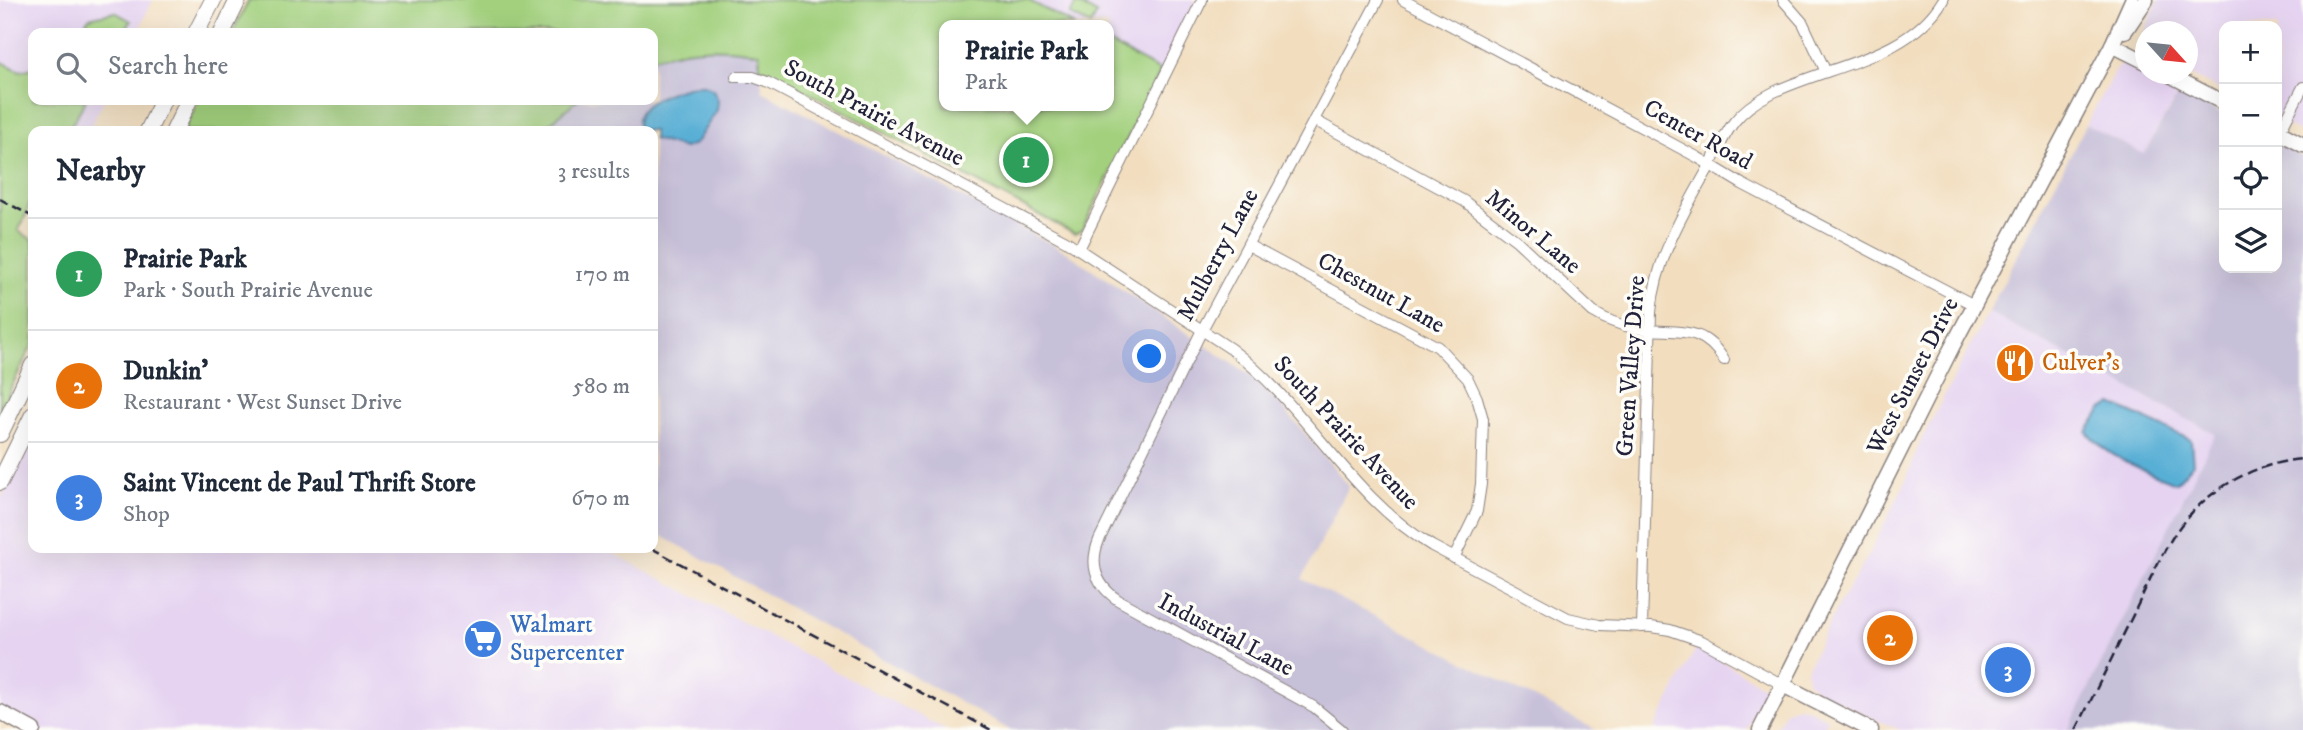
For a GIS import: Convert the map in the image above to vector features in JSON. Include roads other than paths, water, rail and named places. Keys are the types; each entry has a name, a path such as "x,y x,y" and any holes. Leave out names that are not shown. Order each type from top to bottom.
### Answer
{"main road":[{"path":"199,28 213,0"},
{"path":"224,28 238,0"},
{"name":"West Sunset Drive","path":"1760,730 1974,305 2112,45 2132,0"},
{"name":"West Sunset Drive","path":"2112,45 2146,0"},
{"path":"2112,45 2135,56"},
{"path":"2187,84 2219,100"},
{"path":"150,126 161,105"},
{"path":"176,126 187,105"},
{"path":"2282,134 2303,145"},
{"path":"0,435 28,376"},
{"path":"0,482 28,425"},
{"name":"South Prairie Avenue","path":"1783,685 1871,730"},
{"path":"0,712 33,730"}],"street":[{"path":"1079,249 1202,0"},
{"name":"Mulberry Lane","path":"1096,573 1094,557 1099,540 1202,330 1378,0"},
{"name":"Center Road","path":"1403,0 1754,190 1974,305"},
{"path":"1783,0 1803,23 1826,72"},
{"name":"Green Valley Drive","path":"1642,627 1650,329 1653,289 1660,265 1733,123 1748,108 1774,92 1889,47 1917,32 1943,0"},
{"name":"South Prairie Avenue","path":"736,77 767,82 1079,249 1245,359 1271,382 1390,518 1411,534 1567,618 1599,625 1670,630 1702,641 1783,685"},
{"path":"2282,125 2303,87"},
{"name":"Minor Lane","path":"1314,120 1464,201 1517,241 1593,312 1610,321 1636,329 1664,329 1702,336 1717,348 1724,360"},
{"name":"Chestnut Lane","path":"1248,245 1438,347 1468,379 1483,419 1481,484 1473,523 1454,558"},
{"name":"Industrial Lane","path":"1096,573 1104,588 1118,600 1314,707 1342,730"}],"water":[{"path":"704,85 713,90 718,100 717,110 695,144 684,148 658,140 658,126 639,126 638,120 640,112 647,105 658,105 658,98"},
{"path":"2112,404 2191,440 2193,464 2176,483 2116,457 2087,432 2102,409"}],"railway":[{"path":"0,199 28,214"},
{"path":"2076,730 2157,564 2185,520 2214,493 2247,473 2303,459"},
{"path":"658,552 991,730"}],"place":[{"name":"Prairie Park","path":"1026,160"},
{"name":"Culver's","path":"2015,363"},
{"name":"Dunkin'","path":"1890,638"},
{"name":"Walmart Supercenter","path":"483,639"},
{"name":"Saint Vincent de Paul Thrift Store","path":"2008,670"}]}
